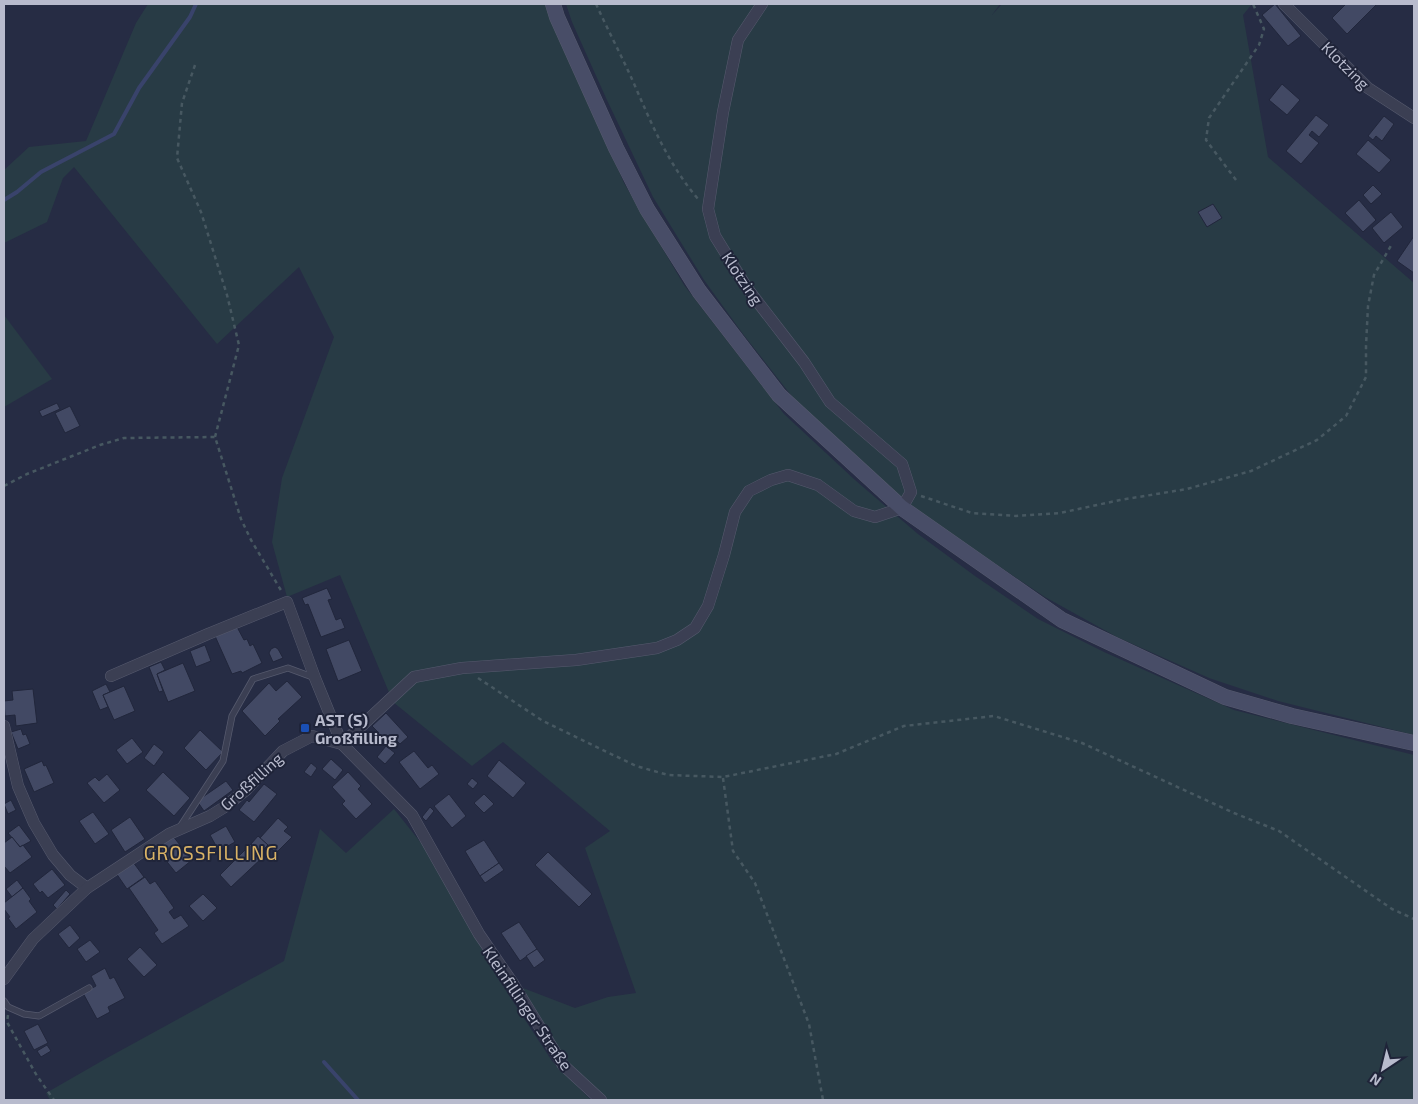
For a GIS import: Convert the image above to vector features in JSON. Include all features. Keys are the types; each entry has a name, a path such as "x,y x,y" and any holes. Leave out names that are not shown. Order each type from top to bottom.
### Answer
{"main road":[{"path":"553,4 557,17 647,209 699,291 780,396 902,508 1062,620 1225,697 1292,716 1414,744"}],"street":[{"name":"Klotzing","path":"762,4 738,40 723,112 708,209 715,236 747,288 804,362 830,402 902,464 911,492"},
{"name":"Klotzing","path":"1284,4 1368,88 1414,118"},
{"path":"111,676 288,602 314,678 342,744 414,677 462,668 576,660 657,648 677,640 695,628 708,606 735,512 749,491 771,480 788,475 818,485 854,511 876,517 902,508 911,492"},
{"path":"4,726 18,786 34,823 53,855 70,875 87,888"},
{"name":"Großfilling","path":"4,979 8,969 33,939 87,888 162,838 223,808 246,790 283,751 312,736 342,744"},
{"name":"Kleinfillinger Straße","path":"342,744 412,815 479,934 512,982 563,1065 601,1100"}],"lane":[{"path":"178,830 223,761 232,716 252,679 288,668 314,678"},
{"path":"4,1001 8,1007 24,1014 39,1016 89,988"}],"path":[{"path":"596,4 631,77 650,123 676,170 697,198 708,209"},
{"path":"1236,180 1206,140 1206,132 1209,118 1260,45 1264,29 1253,4"},
{"path":"195,65 182,103 177,158 202,212 227,295 239,345 215,437 241,519 251,540 288,602"},
{"path":"911,492 972,513 1016,516 1060,513 1120,500 1187,489 1251,471 1317,440 1346,416 1366,378 1368,306 1374,275 1392,244"},
{"path":"4,486 27,474 100,445 124,438 215,437"},
{"path":"462,668 543,721 636,766 668,775 723,777 836,754 904,726 994,716 1082,743 1234,813 1279,831 1392,909 1414,919"},
{"path":"723,777 733,851 754,883 809,1024 823,1100"},
{"path":"8,1007 7,1022 37,1076 54,1100"}],"shaded area":[{"path":"148,4 546,4 624,183 684,285 784,414 855,480 918,534 975,576 1038,619 1104,652 1234,710 1414,755 1414,1100 608,1100 570,1065 535,1020 523,988 575,1008 608,997 636,993 585,848 610,831 503,742 472,766 393,702 340,575 287,597 272,542 282,478 334,337 299,267 217,344 74,167 63,178 47,222 4,243 4,170 29,147 86,141 136,23"},
{"path":"566,4 1000,4 992,15 1002,4 1252,4 1243,15 1268,157 1414,283 1414,735 1278,701 1209,678 1117,637 1045,597 949,533 882,484 794,399 704,280 653,197 606,98 572,22"},
{"path":"4,315 52,379 4,407"},
{"path":"394,809 433,858 497,977 552,1061 591,1100 50,1100 46,1093 284,961 320,829 346,853"}],"building":[{"path":"1275,4 1301,36 1288,46 1262,15"},
{"path":"1346,4 1377,4 1347,34 1332,18"},
{"path":"1282,84 1300,100 1287,115 1269,100"},
{"path":"1316,115 1329,125 1319,137 1312,131 1309,135 1319,143 1301,164 1286,151"},
{"path":"1384,116 1394,124 1382,141 1376,136 1373,140 1368,136"},
{"path":"1368,140 1391,160 1379,173 1356,154"},
{"path":"1373,185 1382,194 1371,204 1363,195"},
{"path":"1359,200 1376,220 1363,232 1345,213"},
{"path":"1213,204 1222,218 1207,227 1198,212"},
{"path":"1391,212 1403,227 1384,243 1372,228"},
{"path":"1414,236 1414,273 1397,261"},
{"path":"57,403 60,409 42,417 39,411"},
{"path":"70,406 80,426 65,433 55,413"},
{"path":"327,588 332,599 328,600 336,620 341,618 345,628 321,637 308,604 305,605 302,598"},
{"path":"237,627 244,640 247,639 250,646 253,644 262,663 242,673 241,671 232,674 215,636"},
{"path":"349,640 362,671 338,681 326,649"},
{"path":"205,645 211,661 196,667 190,651"},
{"path":"275,647 283,658 273,662 269,653"},
{"path":"161,662 165,670 157,674 163,691 159,692 149,667"},
{"path":"183,663 195,691 168,702 157,674"},
{"path":"287,681 302,697 278,719 280,721 265,736 242,711 269,683 276,691"},
{"path":"106,684 110,692 103,695 108,707 100,710 92,691"},
{"path":"124,686 135,711 114,720 103,695"},
{"path":"33,689 37,723 16,726 15,715 5,716 4,701 13,700 12,691"},
{"path":"386,713 408,737 400,744 393,737 384,746 374,736 378,732 372,726"},
{"path":"21,729 23,735 26,734 30,744 18,749 11,732"},
{"path":"200,730 223,752 206,770 184,748"},
{"path":"132,738 143,752 127,764 116,750"},
{"path":"154,744 164,752 154,766 144,758"},
{"path":"386,746 395,753 385,764 377,757"},
{"path":"414,751 428,768 432,765 439,774 420,789 399,762"},
{"path":"331,759 343,770 335,780 322,769"},
{"path":"499,760 526,783 513,798 487,776"},
{"path":"42,761 44,766 46,765 54,783 34,792 24,769"},
{"path":"311,763 317,768 311,777 304,772"},
{"path":"163,772 190,798 174,816 146,790"},
{"path":"348,772 361,786 358,789 372,804 356,819 342,804 345,801 332,787"},
{"path":"107,774 120,790 104,803 87,783 95,777 99,781"},
{"path":"472,778 478,783 473,789 467,784"},
{"path":"226,781 233,790 204,811 197,801"},
{"path":"264,784 277,794 254,822 239,810 247,800 249,802"},
{"path":"449,794 466,816 452,828 434,806"},
{"path":"484,794 494,804 484,813 474,803"},
{"path":"11,800 16,810 8,814 4,804"},
{"path":"430,807 434,811 426,821 422,817"},
{"path":"93,812 109,834 95,844 79,821"},
{"path":"130,817 145,839 125,852 111,830"},
{"path":"278,818 288,827 284,831 292,837 276,853 260,838"},
{"path":"19,825 31,841 20,847 8,833"},
{"path":"226,826 235,842 219,851 210,835"},
{"path":"172,835 192,860 176,873 156,848"},
{"path":"258,836 268,845 260,853 251,844"},
{"path":"12,837 20,847 23,845 32,857 10,873 4,866 4,843"},
{"path":"484,840 499,863 480,876 465,851"},
{"path":"251,844 263,857 231,887 220,875"},
{"path":"548,852 592,894 579,907 535,865"},
{"path":"133,862 144,877 127,889 116,873"},
{"path":"499,863 504,870 485,883 480,876"},
{"path":"52,869 65,885 48,898 42,891 40,893 33,884"},
{"path":"145,877 150,884 155,881 174,908 169,912 174,919 181,915 189,926 162,944 154,933 158,930 129,888"},
{"path":"17,880 23,888 12,897 6,889"},
{"path":"23,888 37,912 16,929 8,918 10,917 4,909 4,903"},
{"path":"66,890 70,894 57,909 53,905"},
{"path":"203,894 217,908 203,921 189,906"},
{"path":"519,922 537,949 520,961 501,933"},
{"path":"70,925 80,938 69,948 58,934"},
{"path":"90,940 100,952 86,962 77,949"},
{"path":"140,947 157,965 144,977 127,959"},
{"path":"537,949 545,960 534,968 526,956"},
{"path":"105,968 110,979 114,977 125,998 108,1007 110,1012 97,1019 83,993 96,986 91,976"},
{"path":"38,1024 48,1043 34,1050 24,1031"},
{"path":"47,1045 51,1051 41,1057 37,1051"}],"waterway":[{"path":"4,200 41,172 114,134 139,88 190,17 196,4"},
{"path":"324,1062 358,1100"}],"place":[{"name":"AST (S) Großfilling","path":"305,728"}],"district":[{"name":"GROSSFILLING","path":"211,852"}]}
